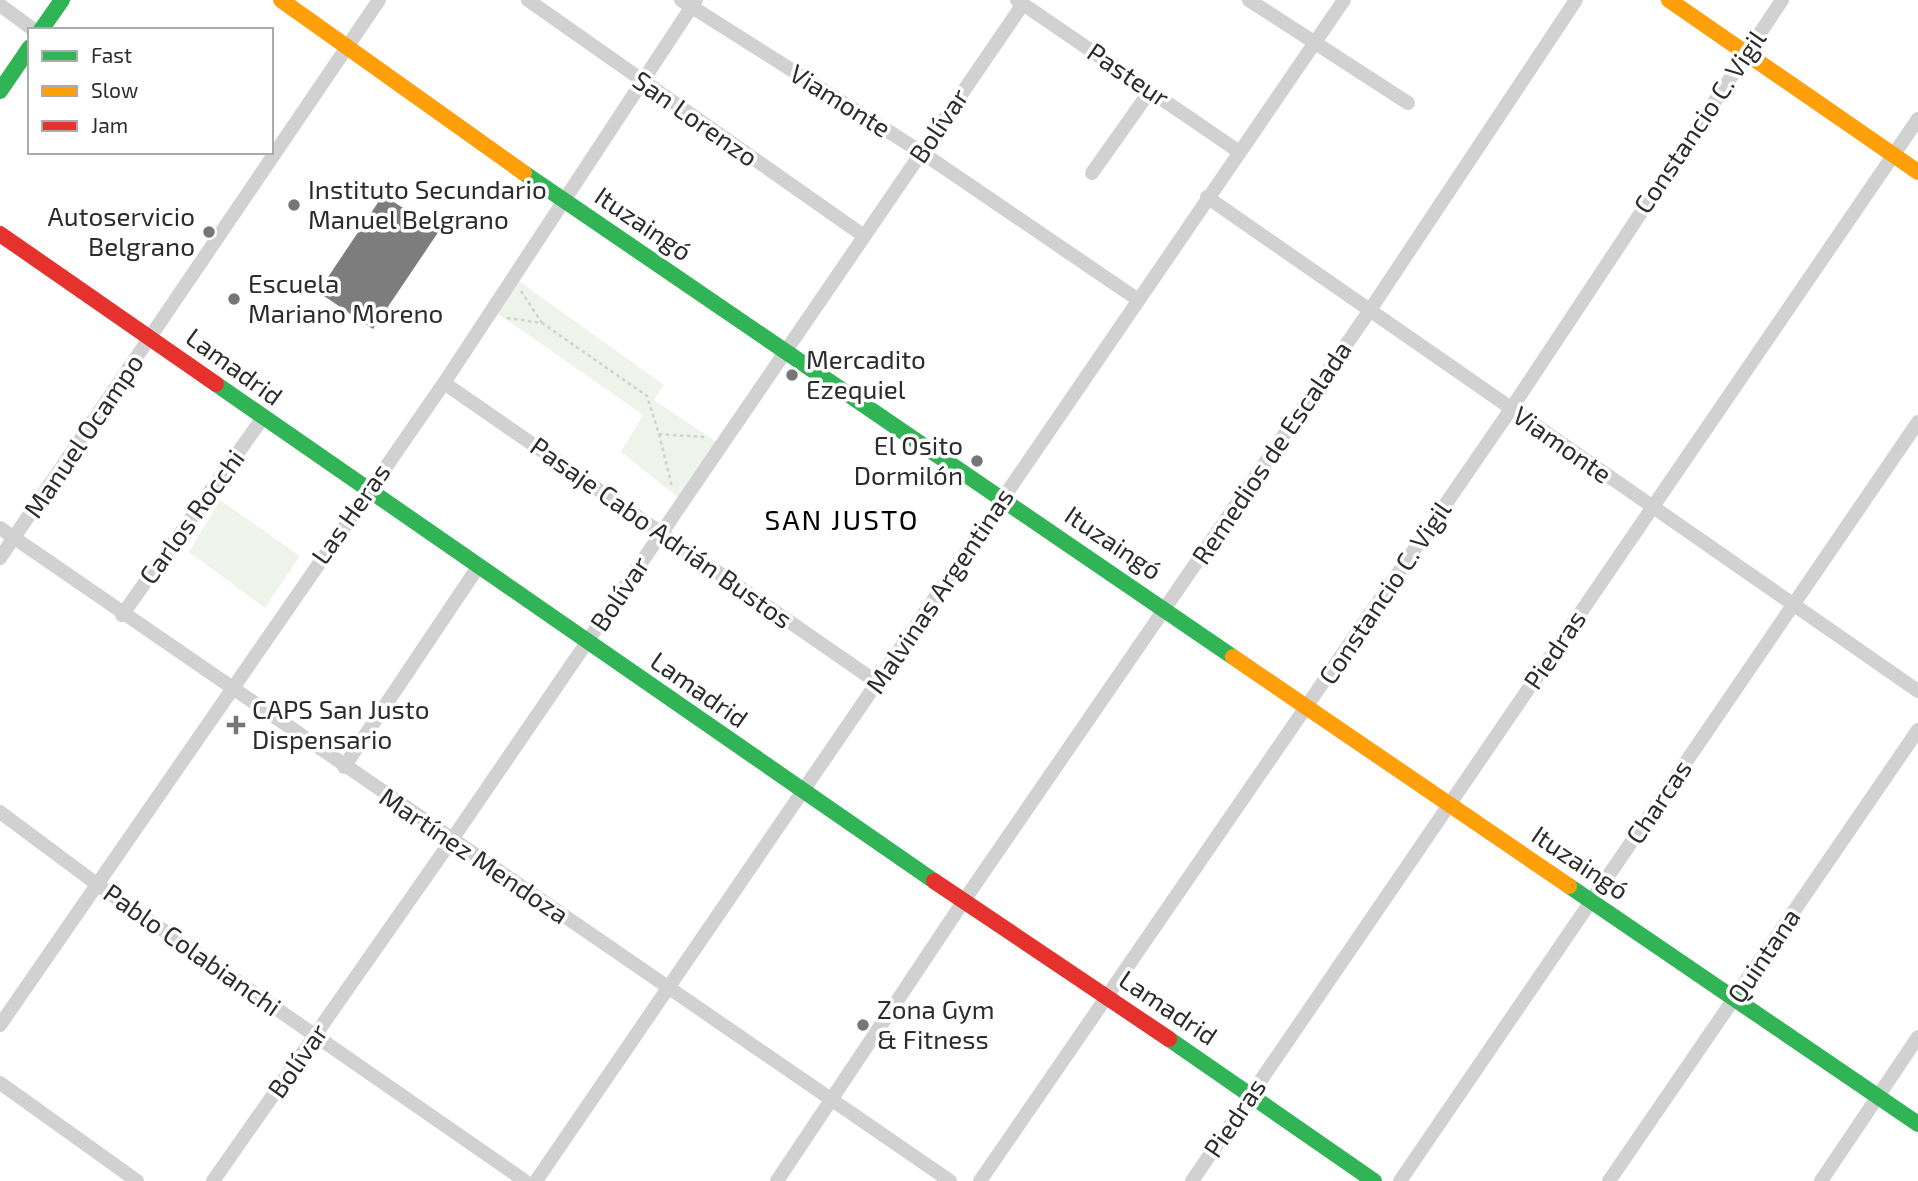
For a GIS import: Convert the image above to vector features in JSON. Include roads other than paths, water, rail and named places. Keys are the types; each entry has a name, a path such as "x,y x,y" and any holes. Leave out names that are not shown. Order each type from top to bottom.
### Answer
{"street":[{"path":"42,28 62,0"},
{"name":"Ituzaingó","path":"281,0 563,200 1918,1124"},
{"name":"Manuel Ocampo","path":"0,558 379,0"},
{"name":"San Lorenzo","path":"528,0 864,236"},
{"path":"1249,0 1408,103"},
{"name":"Malvinas Argentinas","path":"536,1181 878,683 1238,151 1344,0"},
{"name":"Remedios de Escalada","path":"777,1181 963,902 1370,310 1576,0"},
{"path":"1669,0 1918,172"},
{"name":"Constancio C. Vigil","path":"980,1181 1511,409 1782,0"},
{"name":"Las Heras","path":"0,1025 444,383 643,83 690,2"},
{"name":"Viamonte","path":"690,2 921,152 1137,299"},
{"name":"Pasteur","path":"1020,2 1238,151"},
{"name":"Bolívar","path":"212,1181 451,841 921,152 1020,2"},
{"path":"0,5 31,28"},
{"path":"0,91 28,50"},
{"path":"1092,173 1150,91"},
{"name":"Piedras","path":"1192,1181 1451,804 1650,507 1918,119"},
{"name":"Viamonte","path":"1207,197 1918,691"},
{"name":"Lamadrid","path":"0,234 152,337 262,419 588,641 802,792 1108,997 1374,1181"},
{"name":"Pasaje Cabo Adrián Bustos","path":"444,383 878,683"},
{"name":"Carlos Rocchi","path":"122,615 262,419"},
{"name":"Charcas","path":"1400,1181 1918,422"},
{"name":"Martínez Mendoza","path":"0,528 122,615 950,1181"},
{"path":"344,767 478,567"},
{"name":"Quintana","path":"1609,1181 1918,730"},
{"name":"Pablo Colabianchi","path":"0,812 98,885 525,1181"},
{"path":"1821,1181 1918,1037"},
{"path":"0,1083 137,1181"}],"place":[{"name":"Instituto Secundario Manuel Belgrano","path":"294,205"},
{"name":"Autoservicio Belgrano","path":"209,232"},
{"name":"Escuela Mariano Moreno","path":"234,299"},
{"name":"Mercadito Ezequiel","path":"792,375"},
{"name":"El Osito Dormilón","path":"977,461"},
{"name":"CAPS San Justo Dispensario","path":"236,725"},
{"name":"Zona Gym & Fitness","path":"863,1025"}],"district":[{"name":"SAN JUSTO","path":"842,520"}]}
